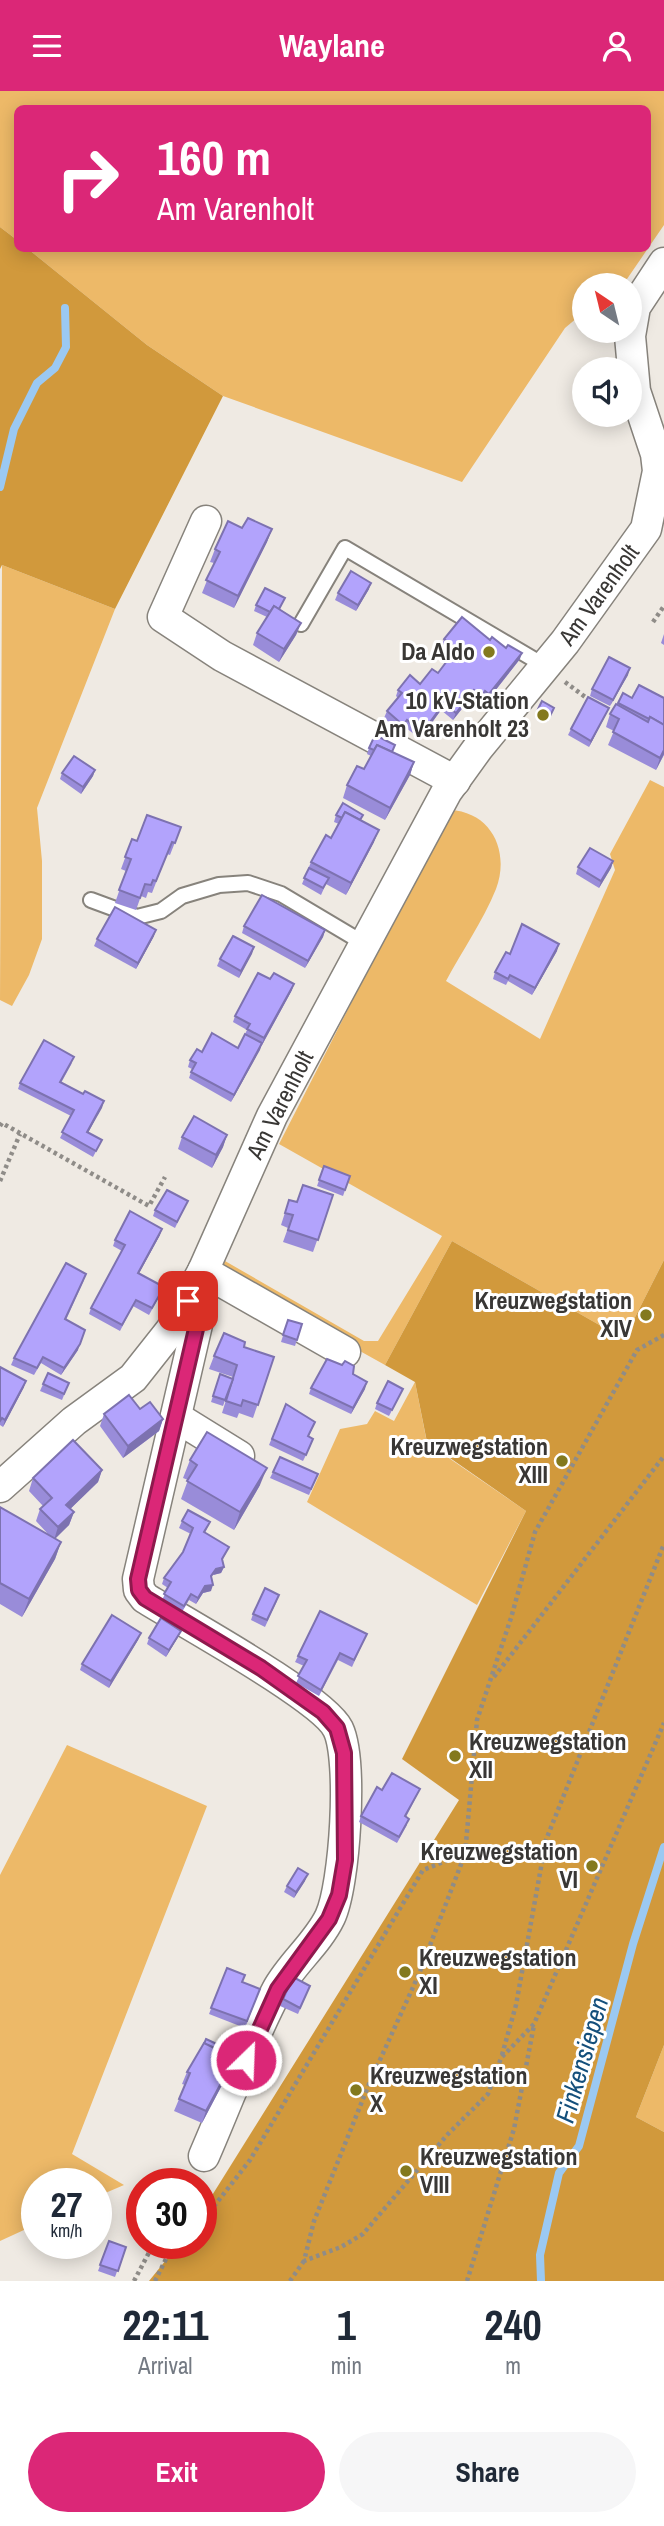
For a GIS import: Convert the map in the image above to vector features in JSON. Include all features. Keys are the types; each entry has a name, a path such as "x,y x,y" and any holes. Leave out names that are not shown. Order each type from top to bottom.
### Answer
{"street":[{"name":"Am Varenholt","path":"0,1487 74,1421 133,1378 171,1330 203,1271 272,1116 455,781 545,666 646,529 658,471 635,391 630,336 635,307 664,263"},
{"path":"206,521 163,617 222,656 455,781"},
{"path":"203,1271 345,1352"},
{"path":"188,1301 199,1316 138,1579 139,1590 145,1598 261,1668 323,1712 337,1728 344,1753 345,1860 339,1895 329,1919 278,1989 204,2156"},
{"path":"176,1417 260,1469"}],"lane":[{"path":"301,624 345,548 545,666"},
{"path":"91,900 137,917 162,911 183,897 219,885 248,883 281,894 365,944"}],"path":[{"path":"653,622 664,606"},
{"path":"587,700 598,706"},
{"path":"0,1126 2,1123 149,1206 165,1177"},
{"path":"0,1181 20,1134"},
{"path":"290,2281 304,2261 314,2221 369,2084 419,1974 465,1854 477,1720 491,1682 535,1532 637,1350 664,1335"},
{"path":"491,1682 664,1456"},
{"path":"563,1464 568,1472"},
{"path":"304,2261 341,2247 363,2234 447,2135 488,2094 516,2005 546,1840 664,1544"},
{"path":"467,2281 514,2129 534,2024 664,1723"},
{"path":"217,2202 250,2160 423,1870 465,1854"},
{"path":"501,2058 534,2024"},
{"path":"134,2281 146,2259"},
{"path":"155,2281 166,2259"}],"shaded area":[{"path":"0,91 664,91 664,225 651,244 651,105 14,105 14,238 0,227"},
{"path":"0,227 14,238 14,252 32,252 147,345 223,396 115,609 2,565 0,569"},
{"path":"32,252 646,252 631,273 572,273 572,322 565,328 462,482 223,396 147,345"},
{"path":"2,565 115,609 37,808 42,861 42,939 29,975 12,1006 0,1000"},
{"path":"650,780 664,787 664,1260 624,1339 452,1241 385,1365 220,1273 225,1261 364,1341 378,1341 442,1236 279,1144 450,810 465,812 487,826 499,848 501,861 500,875 491,901 446,981 540,1039 615,870 610,854"},
{"path":"452,1241 624,1339 664,1260 664,2045 636,2117 664,2132 664,2281 149,2281 167,2259 217,2259 217,2187 459,1800 402,1759 526,1511 427,1442 415,1382 385,1365"},
{"path":"415,1382 427,1443 526,1511 477,1605 307,1502 340,1429 367,1424 375,1411 394,1421"},
{"path":"67,1745 207,1806 72,2154 95,2168 21,2168 21,2231 0,2241 0,1875"},
{"path":"664,2045 664,2132 636,2117"},
{"path":"112,2178 124,2185 112,2190"}],"building":[{"path":"248,518 272,529 238,596 206,580 220,552 215,549 228,521 242,528"},
{"path":"351,571 371,583 358,605 338,593"},
{"path":"265,588 285,598 279,609 274,606 270,612 256,605"},
{"path":"274,606 301,623 284,649 257,633"},
{"path":"462,617 490,640 492,637 506,648 508,645 522,653 489,694 485,691 482,696 474,690 456,713 444,703 422,733 407,720 403,725 387,711 402,693 398,690 410,675 420,684 432,669 438,673 456,649 444,639"},
{"path":"609,657 630,668 613,700 592,689"},
{"path":"639,685 664,698 664,725 618,703 623,693 632,698"},
{"path":"588,697 609,708 591,741 571,729"},
{"path":"542,701 554,708 550,716 538,709"},
{"path":"616,704 648,722 650,717 664,725 664,750 660,758 613,732 619,719 610,714"},
{"path":"375,735 395,745 392,752 377,745 374,750 369,748"},
{"path":"377,745 414,762 390,808 347,785 357,766 364,769"},
{"path":"74,756 95,770 83,787 62,773"},
{"path":"343,803 363,815 360,820 345,812 342,818 336,815"},
{"path":"345,812 379,830 351,883 311,862 326,835 331,838"},
{"path":"147,815 181,827 156,881 153,880 151,885 145,884 140,898 119,890 131,859 125,857 132,839 137,841"},
{"path":"590,848 613,861 601,881 578,867"},
{"path":"309,868 329,878 323,888 304,878"},
{"path":"262,895 325,930 308,961 244,926"},
{"path":"115,907 156,930 138,963 97,939"},
{"path":"522,924 559,944 535,988 510,975 508,979 495,972 506,952 510,954"},
{"path":"233,936 254,947 241,971 220,959"},
{"path":"258,973 270,979 274,973 294,984 264,1038 247,1029 250,1024 235,1016"},
{"path":"212,1033 238,1048 245,1034 262,1043 234,1095 191,1072 196,1063 190,1060 197,1049 202,1052"},
{"path":"44,1040 74,1057 60,1082 104,1101 87,1132 102,1140 96,1151 62,1132 74,1110 20,1083"},
{"path":"194,1116 227,1135 216,1155 182,1137"},
{"path":"324,1166 350,1176 345,1190 319,1180"},
{"path":"303,1185 333,1195 318,1240 288,1230 293,1215 285,1213 289,1200 297,1202"},
{"path":"167,1190 188,1201 177,1222 155,1210"},
{"path":"130,1211 162,1229 138,1273 164,1287 152,1308 136,1300 122,1325 91,1308 125,1245 115,1240"},
{"path":"66,1263 86,1274 65,1319 85,1330 80,1344 64,1368 43,1357 37,1368 14,1358"},
{"path":"288,1320 302,1324 297,1340 283,1335"},
{"path":"224,1333 245,1342 244,1347 274,1357 258,1405 243,1400 241,1406 226,1401 237,1365 214,1356"},
{"path":"327,1359 342,1365 345,1361 354,1366 353,1374 367,1382 353,1408 311,1388"},
{"path":"0,1367 26,1381 5,1420 2,1418 0,1421"},
{"path":"48,1373 69,1383 64,1394 43,1384"},
{"path":"220,1374 233,1379 225,1400 213,1396"},
{"path":"388,1381 403,1389 392,1410 377,1403"},
{"path":"129,1395 140,1409 150,1402 163,1419 128,1446 104,1414"},
{"path":"286,1404 315,1422 308,1436 313,1439 306,1455 272,1439"},
{"path":"207,1432 267,1468 240,1512 187,1481 197,1465 190,1460"},
{"path":"73,1440 102,1470 66,1505 74,1512 58,1527 40,1509 52,1498 33,1478"},
{"path":"280,1457 318,1474 311,1489 273,1472"},
{"path":"0,1507 61,1542 29,1599 0,1583"},
{"path":"188,1510 210,1522 204,1532 229,1547 222,1559 224,1567 216,1569 211,1576 213,1585 205,1586 198,1598 191,1594 184,1606 164,1594 171,1582 164,1578 183,1552 193,1528 182,1521"},
{"path":"265,1588 279,1595 267,1620 253,1614"},
{"path":"320,1611 367,1634 354,1660 340,1653 321,1690 298,1676 307,1660 298,1656"},
{"path":"112,1615 141,1633 111,1681 82,1664"},
{"path":"161,1618 181,1631 169,1650 149,1638"},
{"path":"392,1773 420,1789 405,1816 409,1819 399,1837 361,1816 377,1787 382,1790"},
{"path":"298,1868 308,1874 296,1892 287,1886"},
{"path":"227,1968 245,1975 242,1982 260,1989 247,2021 211,2008"},
{"path":"293,1977 310,1986 300,2008 283,1999"},
{"path":"206,2039 219,2045 217,2049 204,2044"},
{"path":"204,2043 231,2056 224,2071 227,2072 206,2111 179,2099 190,2073 187,2072"},
{"path":"112,2242 126,2247 118,2271 100,2265 102,2259 112,2259"}],"waterway":[{"path":"0,487 14,429 37,383 55,368 66,347 65,308"},
{"name":"Finkensiepen","path":"541,2281 540,2255 559,2173 579,2146 633,1944 664,1847"}],"place":[{"name":"Da Aldo","path":"489,652"},
{"name":"10 kV-Station Am Varenholt 23","path":"543,715"},
{"name":"Kreuzwegstation XIV","path":"646,1315"},
{"name":"Kreuzwegstation XIII","path":"562,1461"},
{"name":"Kreuzwegstation XII","path":"455,1756"},
{"name":"Kreuzwegstation VI","path":"592,1866"},
{"name":"Kreuzwegstation XI","path":"405,1972"},
{"name":"Kreuzwegstation X","path":"356,2090"},
{"name":"Kreuzwegstation VIII","path":"406,2171"}],"route":[{"path":"188,1301 199,1316 138,1579 139,1590 145,1598 261,1668 323,1712 337,1728 344,1753 345,1860 339,1895 329,1919 278,1989 246,2060"}]}
